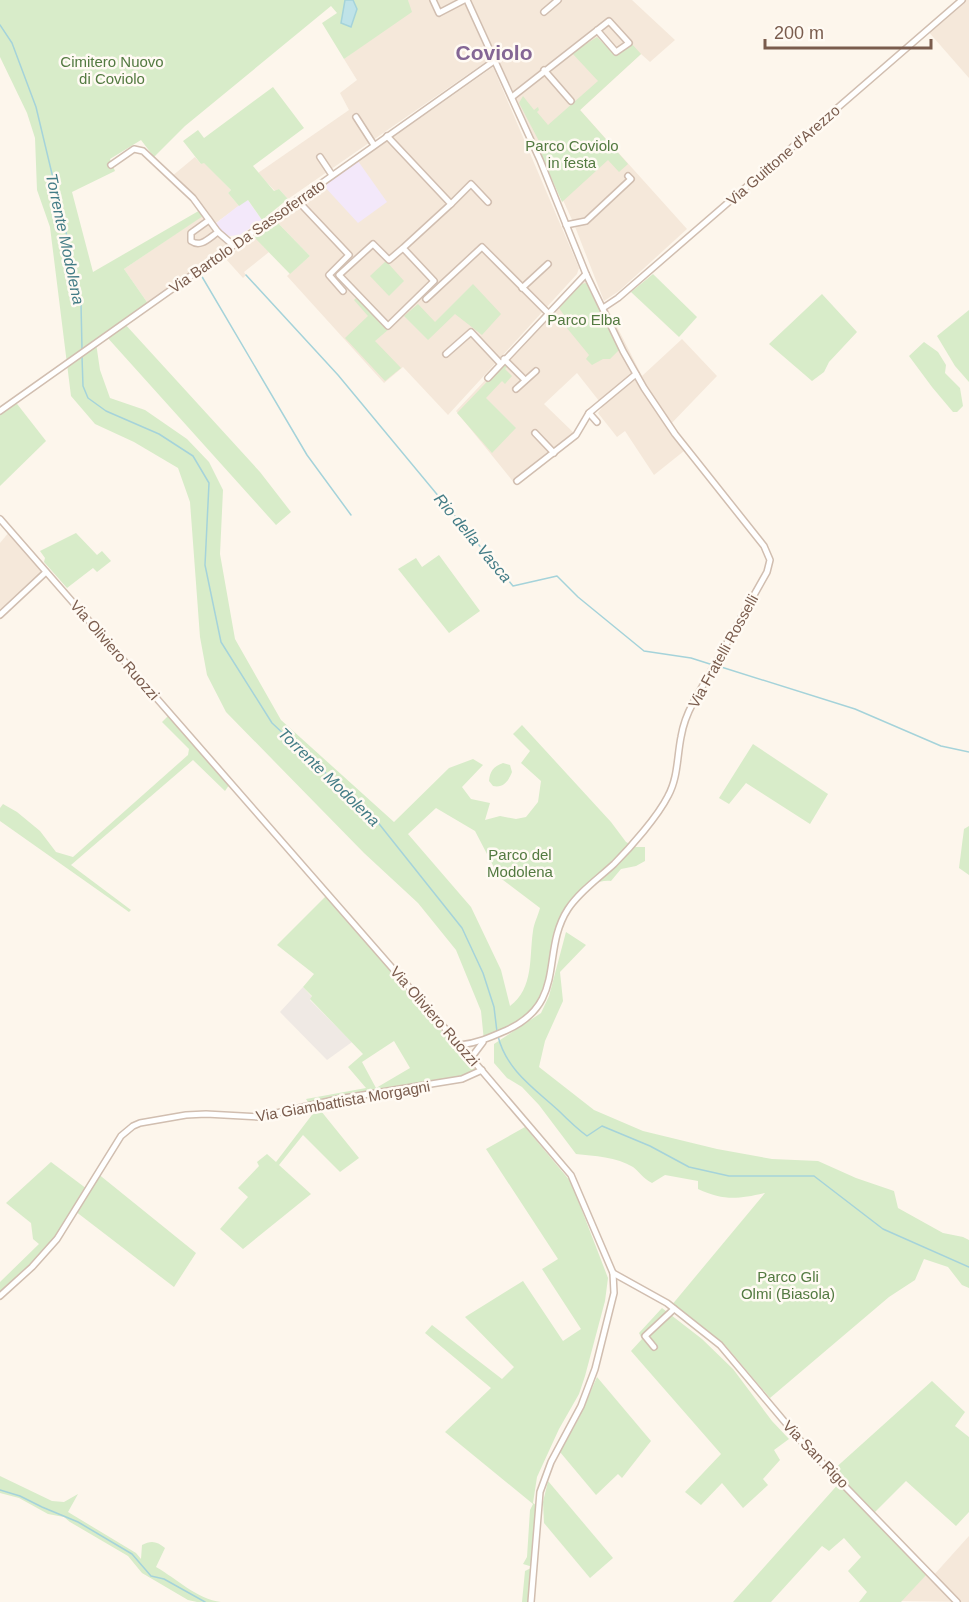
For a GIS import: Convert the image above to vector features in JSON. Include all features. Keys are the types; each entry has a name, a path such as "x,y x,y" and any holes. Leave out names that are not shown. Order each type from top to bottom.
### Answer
{"street":[{"path":"433,0 439,13 467,1 477,0"},
{"path":"544,12 558,0"},
{"name":"Via Guittone d'Arezzo","path":"603,308 618,298 962,0"},
{"name":"Via Fratelli Rosselli","path":"460,1045 484,1041 515,1026 534,1012 545,995 562,921 570,907 632,845 669,795 675,776 684,721 767,572 770,560 768,554 686,448 636,374 586,274 512,97 467,1"},
{"path":"512,97 544,70 597,30 609,21 629,43 616,52 597,30"},
{"name":"Via Bartolo Da Sassoferrato","path":"0,411 494,61"},
{"path":"544,70 571,101"},
{"path":"356,117 374,145"},
{"path":"387,136 451,204"},
{"path":"111,165 134,149 141,149 193,198 218,232 233,245"},
{"path":"320,157 332,175"},
{"path":"566,225 586,221 631,179 628,176"},
{"path":"403,248 434,281 387,326 339,275 373,244 389,260 471,184 488,202"},
{"path":"297,200 349,255 329,275 343,291"},
{"path":"209,220 190,233 191,241 199,244 218,232"},
{"path":"426,299 482,246 548,313"},
{"path":"522,288 548,264"},
{"path":"488,378 586,274"},
{"path":"446,354 471,332 525,380"},
{"path":"516,389 536,371"},
{"path":"517,481 576,435 589,412 636,374"},
{"path":"589,412 597,422"},
{"path":"535,433 554,453"},
{"name":"Via Oliviero Ruozzi","path":"0,519 482,1070 571,1175 613,1273 614,1293 595,1369 581,1406 550,1462 540,1492 531,1602"},
{"path":"0,615 46,572"},
{"name":"Via Fratelli Rosselli","path":"471,1058 484,1041"},
{"name":"Via Giambattista Morgagni","path":"0,1296 32,1267 57,1239 121,1137 133,1126 196,1114 259,1117 339,1099 462,1079 482,1070"},
{"name":"Via San Rigo","path":"613,1273 639,1286 674,1309 720,1345 800,1440 957,1602"},
{"path":"654,1347 645,1336 674,1309"}],"shaded area":[{"path":"408,0 464,0 487,54 487,61 288,199 279,189 275,191 258,173 349,110 340,93 357,80 344,59 410,10"},
{"path":"471,0 632,0 675,40 650,62 641,54 580,110 687,229 619,291 604,301 574,224"},
{"path":"962,0 969,0 969,78 927,30"},
{"path":"493,67 579,268 577,274 448,415 403,367 384,383 287,276 310,256 275,220"},
{"path":"195,157 201,164 204,162 231,190 228,193 239,206 213,225 233,245 149,305 124,269 205,214 171,177"},
{"path":"358,161 387,202 358,223 324,186"},
{"path":"247,199 262,220 240,235 225,234 215,224"},
{"path":"255,237 269,252 244,272 246,275 243,278 225,258"},
{"path":"586,274 605,312 608,309 642,376 682,339 717,376 667,428 684,451 654,475 625,431 617,437 598,413 603,406 577,373 544,404 576,435 515,484 456,411"},
{"path":"10,531 46,572 0,615 0,543"},
{"path":"303,987 312,997 310,1000 352,1042 327,1060 280,1012"},
{"path":"969,1536 969,1602 900,1601 929,1572 933,1576"}],"green space":[{"path":"0,0 408,0 412,12 344,59 322,23 337,13 331,6 185,126 154,157 141,140 110,159 115,171 72,192 93,272 202,209 206,214 124,269 149,305 124,323 260,472 291,512 276,525 106,336 96,343 100,370 110,398 145,410 187,439 209,462 223,490 220,554 235,639 281,720 394,822 449,768 473,759 483,765 462,787 471,799 490,803 485,820 500,816 516,819 526,817 538,802 541,781 521,763 530,751 513,734 522,725 611,822 626,842 636,847 645,847 645,861 636,866 621,869 611,881 603,881 588,888 569,908 562,923 546,990 535,1010 519,1022 484,1041 481,1011 456,950 418,903 364,853 226,712 207,675 200,637 190,502 178,468 134,442 95,424 71,396 50,227 37,190 35,138 27,113 0,57","holes":["436,808 475,831 499,877 540,908 534,928 527,981 518,999 510,1006 501,970 471,907 408,834"]},
{"name":"Parco Coviolo in festa","path":"597,37 615,55 621,53 631,43 641,54 580,110 628,164 619,172 608,160 562,202 538,148 541,145 519,103 523,96 534,110 538,107 537,112 548,125 598,81 572,53"},
{"path":"273,87 304,128 253,166 274,191 279,189 288,199 262,220 248,200 239,206 228,193 231,190 204,163 201,164 183,141 198,130 204,138"},
{"path":"275,220 310,256 290,274 253,236"},
{"path":"386,261 404,281 389,296 370,276"},
{"path":"653,274 697,317 679,337 631,292"},
{"name":"Parco Elba","path":"586,283 619,350 610,359 603,359 592,365 586,359 589,355 562,322 566,318 559,308 581,284"},
{"path":"473,284 501,314 482,335 455,314 428,340 404,316 418,304 435,322"},
{"path":"822,294 857,332 829,362 824,372 812,381 769,344"},
{"path":"358,296 389,329 375,341 401,368 385,381 345,338 368,316 354,300"},
{"path":"969,310 969,382 955,366 937,336"},
{"path":"924,342 938,352 946,365 945,373 960,388 963,406 957,412 953,412 909,356"},
{"path":"504,364 508,366 505,369 512,376 505,384 502,381 486,398 516,428 492,453 457,413"},
{"path":"14,400 46,441 0,486 0,411"},
{"path":"76,533 97,555 102,551 111,561 97,572 93,568 67,588 44,562 45,558 40,551"},
{"path":"439,555 480,611 449,633 398,569 416,558 422,567"},
{"path":"168,716 229,785 225,791 193,760 71,865 131,910 129,912 0,821 0,808 3,804 17,812 40,831 56,852 73,857 188,755 189,749 162,722"},
{"path":"753,744 828,794 810,824 746,783 729,804 719,798"},
{"path":"503,763 510,765 512,772 509,779 500,786 493,786 489,781 491,772"},
{"path":"969,826 969,875 959,868 964,829"},
{"path":"328,894 364,935 361,938 367,944 370,942 403,979 399,983 476,1070 464,1076 372,1091 328,1101 321,1111 359,1158 340,1172 303,1135 279,1165 311,1194 243,1249 220,1229 248,1197 238,1188 259,1166 257,1162 267,1154 276,1162 321,1103 310,1105 306,1099 366,1088 348,1067 363,1054 310,999 312,996 303,987 314,974 277,945","holes":["394,1041 410,1068 376,1088 362,1062"]},
{"name":"Parco Gli Olmi (Biasola)","path":"566,932 586,945 560,972 563,1001 545,1041 539,1067 594,1110 643,1131 717,1149 772,1159 818,1161 856,1178 894,1191 898,1208 943,1233 969,1240 969,1288 962,1285 948,1267 924,1259 915,1280 889,1297 770,1398 725,1345 722,1347 671,1306 765,1193 739,1198 716,1196 698,1189 698,1181 665,1175 652,1183 633,1167 620,1161 576,1154 539,1105 522,1087 507,1078 494,1063 494,1044 541,1013 549,996"},
{"path":"525,1127 571,1182 608,1278 605,1301 579,1394 559,1429 537,1477 533,1503 539,1507 532,1602 522,1602 525,1571 533,1567 523,1564 527,1557 530,1510 533,1504 445,1432 491,1388 425,1333 432,1325 502,1379 514,1367 465,1317 523,1281 563,1341 581,1329 542,1269 558,1259 486,1149"},
{"path":"51,1162 87,1189 97,1173 196,1253 174,1287 75,1211 47,1252 0,1293 0,1282 39,1244 33,1239 31,1223 6,1203"},
{"path":"662,1308 702,1339 733,1369 772,1421 789,1439 774,1450 780,1460 763,1479 768,1485 743,1508 722,1483 701,1505 685,1492 721,1454 631,1351 642,1339 639,1333"},
{"path":"597,1377 651,1441 622,1478 618,1474 596,1495 560,1452 579,1418"},
{"path":"932,1381 965,1412 955,1426 969,1437 969,1512 956,1526 906,1481 873,1514 929,1572 901,1602 859,1602 867,1592 848,1571 861,1557 844,1538 829,1551 822,1546 771,1602 733,1602 841,1481 832,1471"},
{"path":"0,1476 52,1501 64,1502 78,1494 68,1512 136,1553 141,1559 142,1545 148,1542 159,1544 165,1548 156,1567 195,1593 221,1602 188,1600 142,1573 128,1556 64,1517 48,1514 19,1498 0,1493"},
{"path":"548,1481 613,1558 590,1578 544,1523 543,1502"}],"water":[{"path":"345,0 353,0 357,9 351,27 341,23"}],"waterway":[{"name":"Torrente Modolena","path":"0,25 12,43 36,107 75,270 81,304 82,349"},
{"path":"201,275 307,455 351,515"},
{"name":"Rio della Vasca","path":"246,275 338,375 513,586 557,576 578,597 644,651 691,658 713,665"},
{"name":"Torrente Modolena","path":"82,357 83,386 88,398 106,411 159,434 193,456 209,483 205,565 221,642 272,723 376,820 462,928 483,973 494,1007 497,1032"},
{"name":"Rio della Vasca","path":"718,666 855,709 941,746 969,752"},
{"name":"Torrente Modolena","path":"498,1036 508,1059 522,1078 587,1136 602,1126 650,1146 689,1167 729,1176 814,1176 883,1229 969,1267"},
{"path":"0,1490 20,1496 78,1522 132,1554 151,1576 164,1579 205,1602"}],"district":[{"name":"Coviolo","path":"494,52"}],"park label":[{"name":"Cimitero Nuovo di Coviolo","path":"112,70"},
{"name":"Parco del Modolena","path":"520,862"}]}
